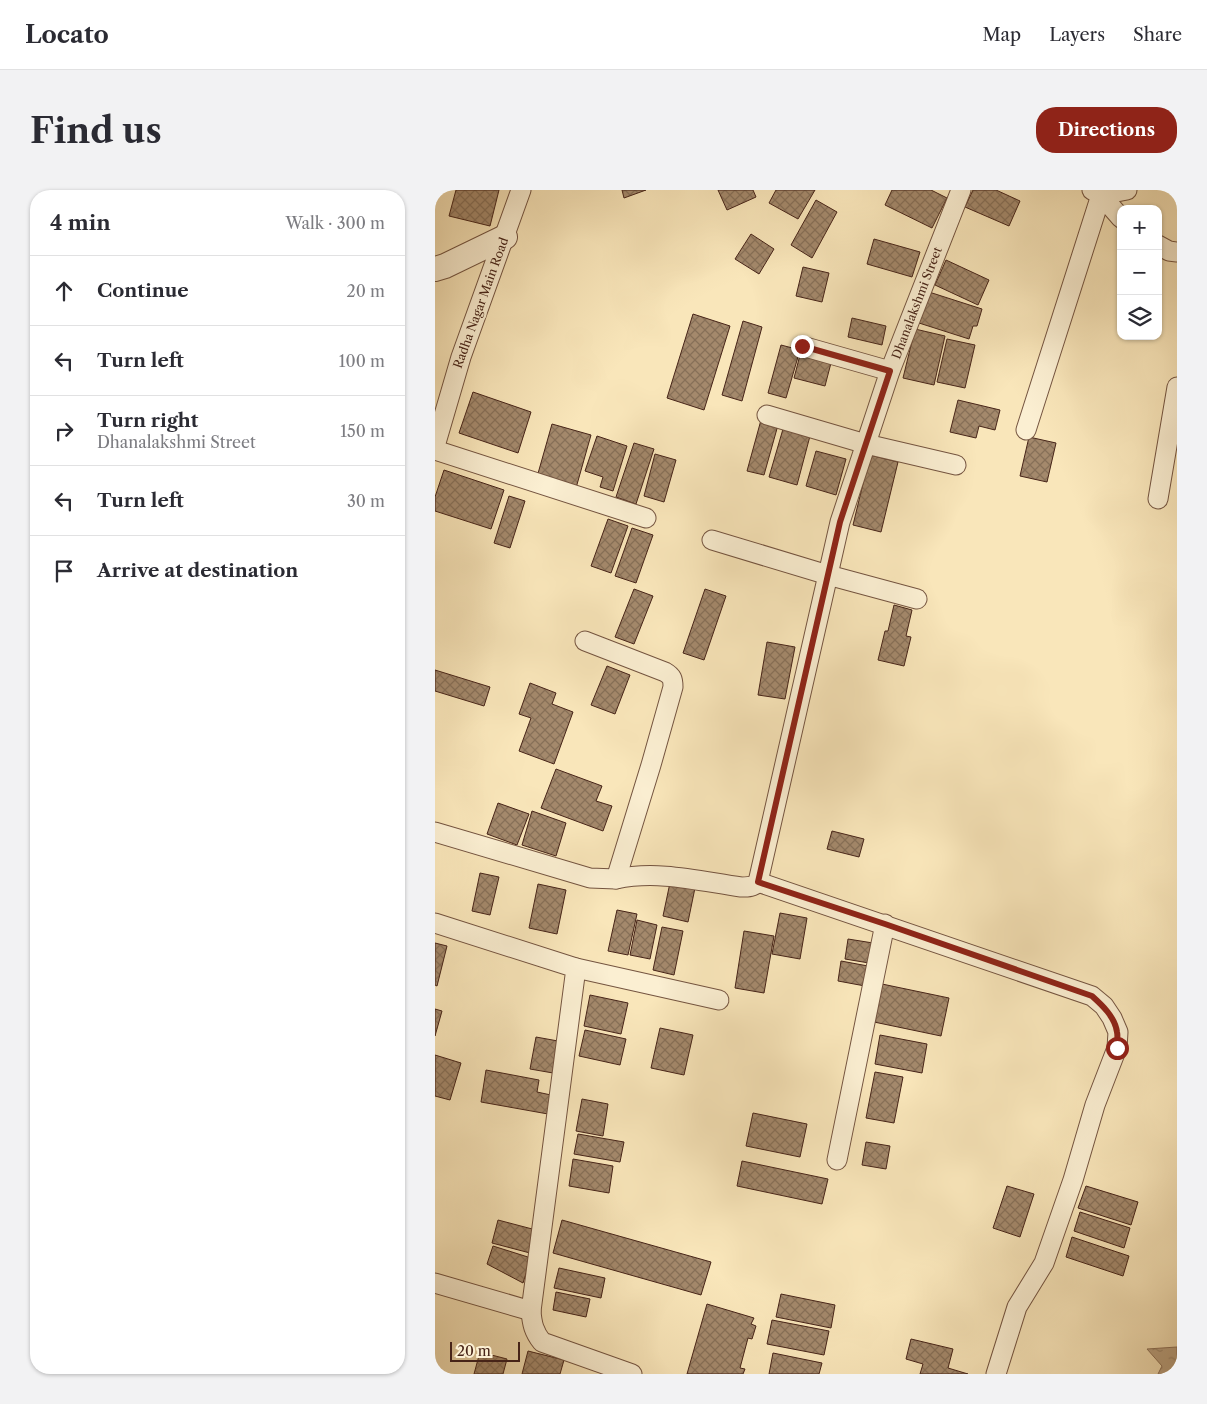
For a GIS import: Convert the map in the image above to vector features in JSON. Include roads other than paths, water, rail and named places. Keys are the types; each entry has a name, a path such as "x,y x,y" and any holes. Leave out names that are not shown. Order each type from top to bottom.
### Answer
{"street":[{"name":"Radha Nagar Main Road","path":"435,448 461,356 521,190"},
{"name":"Dhanalakshmi Street","path":"758,882 840,522 890,371 961,190"},
{"path":"1096,193 1127,190"},
{"path":"1096,193 1117,214"},
{"path":"1026,430 1096,193"},
{"path":"435,269 505,237"},
{"path":"1162,247 1177,252"},
{"path":"802,346 890,371"},
{"path":"1158,499 1177,387"},
{"path":"767,415 866,444 956,465"},
{"path":"435,448 646,518"},
{"path":"712,540 828,575 917,599"},
{"path":"585,641 665,672 673,678 673,687 651,765 616,879"},
{"path":"435,832 590,878 616,879 632,876 670,876 741,887 751,887 758,882 1092,996 1104,1006 1112,1018 1117,1032 1117,1048 1095,1105 1073,1180 1044,1263 1017,1308 996,1374"},
{"path":"435,922 576,968 719,1000"},
{"path":"837,1160 885,924"},
{"path":"576,968 531,1311 532,1325 536,1335 542,1342 632,1374"},
{"path":"435,1283 531,1311"}],"water":[{"path":"1177,1347 1177,1374 1158,1374 1162,1366 1147,1349"}]}
